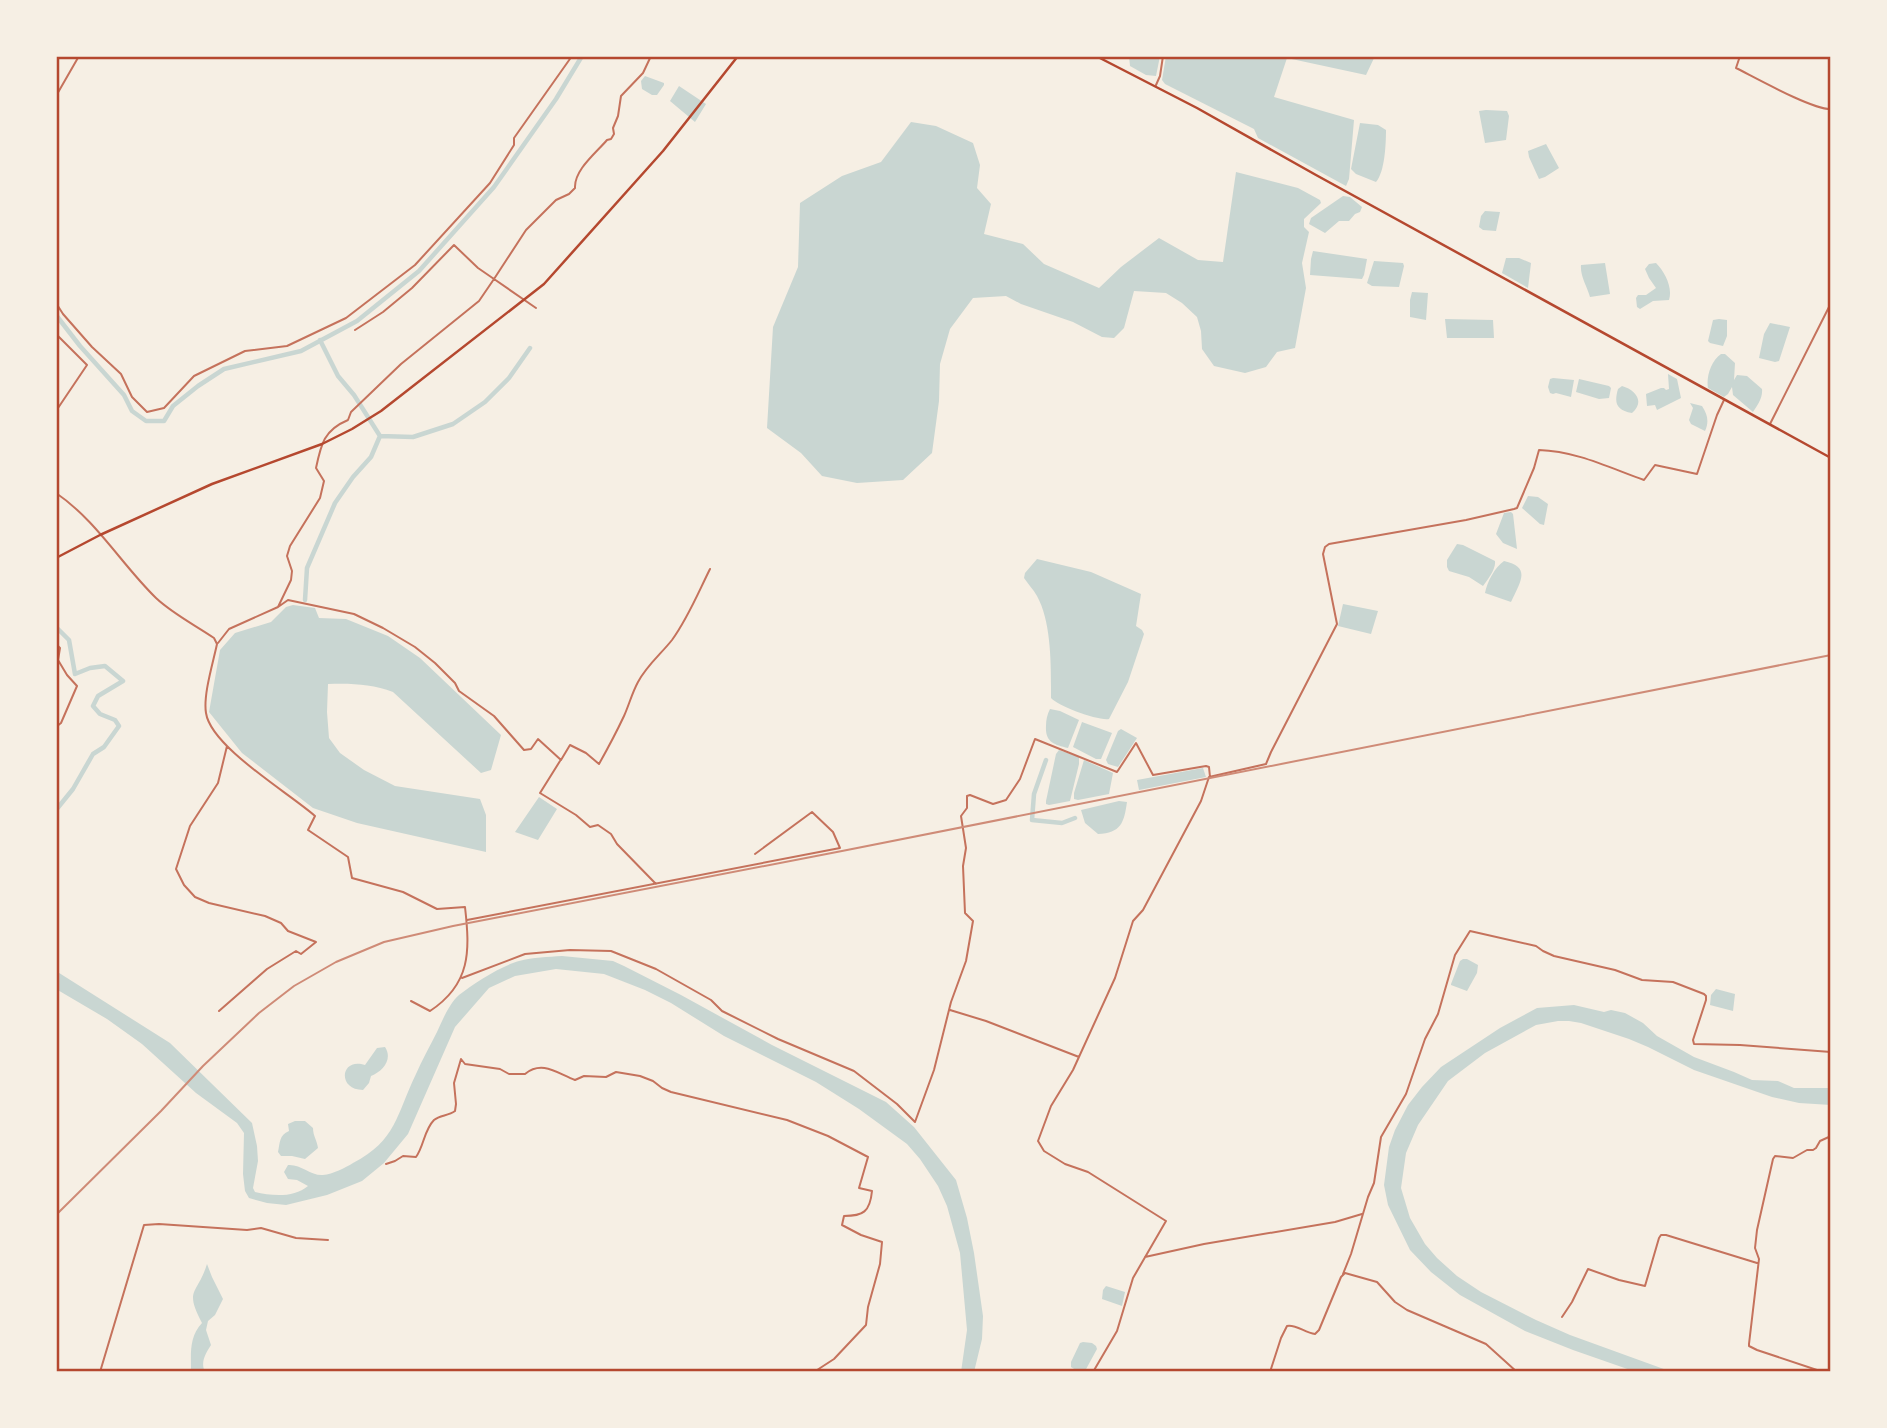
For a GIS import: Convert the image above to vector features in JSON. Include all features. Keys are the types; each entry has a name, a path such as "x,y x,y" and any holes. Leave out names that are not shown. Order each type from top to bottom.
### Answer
{"main road":[{"path":"56,558 212,484 322,444 377,414 544,284 663,150 738,56"},
{"path":"1096,56 1197,108 1831,458"}],"street":[{"path":"56,96 79,56"},
{"path":"56,303 92,348 121,374 132,397 147,412 164,408 194,376 245,351 287,346 346,317 415,265 490,183 514,145 514,138 572,56"},
{"path":"278,607 291,580 292,572 287,556 289,546 320,498 324,481 316,468 324,439 334,425 348,420 351,412 401,364 479,301 526,230 556,200 575,188 575,181 582,168 607,140 611,139 621,96 643,72 651,56"},
{"path":"1155,88 1163,56"},
{"path":"1740,56 1736,68 1825,110 1831,110"},
{"path":"355,330 383,312 412,288 454,245 478,268 536,308"},
{"path":"1770,425 1831,303"},
{"path":"56,334 87,365 56,411"},
{"path":"1210,777 1268,763 1271,752 1337,624 1323,554 1326,545 1517,508 1539,450 1553,450 1577,456 1644,480 1656,465 1697,474 1724,400"},
{"path":"56,493 67,500 158,600 214,638 217,644"},
{"path":"656,884 617,844 611,834 598,825 590,827 540,793 570,745 599,764 625,715 638,682 685,621 710,569"},
{"path":"411,1000 430,1011 462,978 467,957 468,934 465,907 437,909 402,892 352,878 348,857 308,830 315,816 254,769 215,732 206,716 205,702 217,644 229,629 288,600 354,614 415,647 436,663 459,691 494,716 524,750 531,749 538,739 561,760"},
{"path":"56,644 60,648 58,660 77,685 61,723 56,727"},
{"path":"462,978 525,954 570,950 611,951 656,969 711,1000 722,1011 778,1039 854,1071 897,1104 915,1122 934,1070 966,961 973,921 964,913 963,866 966,848 961,816 968,805 967,796 993,803 1006,800 1020,779 1035,739 1118,772 1136,743 1153,775 1209,767 1210,777 1201,801 1145,906 1133,921 1115,978 1073,1070 1051,1106 1038,1141 1044,1151 1065,1164 1088,1172 1164,1219 1166,1223 1133,1278 1118,1331 1093,1372"},
{"path":"219,1011 267,969 296,951 301,954 316,942 288,931 281,923 265,916 209,904 195,897 184,885 176,869 190,826 218,783 227,745"},
{"path":"466,920 840,848 834,832 812,812 755,854"},
{"path":"1270,1372 1287,1326 1291,1325 1309,1334 1315,1334 1319,1330 1351,1254 1374,1183 1381,1137 1406,1094 1437,1013 1454,956 1470,932 1536,946 1554,956 1615,970 1642,981 1673,982 1704,993 1706,1000 1694,1044 1831,1052"},
{"path":"950,1009 1079,1057"},
{"path":"386,1164 403,1156 416,1157 432,1121 455,1111 454,1083 461,1059 465,1064 500,1069 509,1074 525,1074 533,1068 544,1067 575,1080 584,1076 606,1077 616,1072 640,1076 671,1092 787,1120 848,1145 868,1157 859,1188 873,1191 865,1211 859,1215 844,1216 842,1225 882,1242 880,1264 866,1325 834,1359 814,1372"},
{"path":"1823,1372 1749,1346 1759,1259 1755,1248 1757,1230 1773,1159 1775,1156 1793,1158 1807,1150 1813,1150 1820,1141 1831,1136"},
{"path":"1144,1257 1335,1222 1362,1214"},
{"path":"100,1372 144,1225 247,1230 261,1228 296,1238 328,1240"},
{"path":"1562,1317 1588,1269 1645,1286 1661,1235 1757,1263"},
{"path":"1343,1274 1377,1282 1400,1306 1486,1344 1517,1372"}],"shaded area":[{"path":"1129,56 1160,56 1156,76 1146,75 1130,66"},
{"path":"1166,56 1375,56 1366,75 1287,58 1274,97 1354,120 1349,179 1346,186 1258,138 1254,129 1165,84 1162,80"},
{"path":"645,76 664,83 657,95 642,89 641,81"},
{"path":"679,86 706,104 695,122 670,101"},
{"path":"1479,111 1507,111 1509,116 1506,140 1485,143"},
{"path":"911,122 936,126 973,143 980,165 977,188 991,204 984,234 1023,244 1044,264 1099,288 1159,238 1198,260 1223,262 1236,172 1298,188 1320,200 1321,203 1304,219 1304,227 1309,232 1302,263 1306,288 1295,348 1277,352 1266,367 1245,373 1214,366 1202,349 1197,317 1166,293 1134,291 1124,328 1114,338 1102,337 1073,322 1006,296 973,298 950,329 940,364 939,401 932,453 903,480 857,483 822,476 801,453 767,428 773,327 798,267 800,203 842,176 881,162"},
{"path":"1360,123 1378,125 1386,130 1383,165 1376,182 1356,174 1351,169"},
{"path":"1546,144 1559,168 1539,179 1528,151"},
{"path":"1343,196 1350,197 1362,207 1360,212 1349,221 1339,221 1325,233 1309,224 1311,218"},
{"path":"1485,211 1500,212 1496,231 1479,227"},
{"path":"1313,251 1367,259 1362,279 1310,275"},
{"path":"1506,258 1519,258 1531,263 1528,288 1502,273"},
{"path":"1374,261 1403,263 1399,287 1372,286 1367,283"},
{"path":"1605,263 1610,294 1590,297 1581,265"},
{"path":"1656,263 1667,280 1669,300 1653,301 1640,309 1637,307 1638,295 1646,295 1656,288 1645,269 1649,264"},
{"path":"1412,292 1428,293 1426,320 1410,317"},
{"path":"1445,319 1493,320 1494,338 1447,338"},
{"path":"1713,320 1727,320 1727,336 1723,346 1708,341"},
{"path":"1770,323 1790,327 1779,361 1775,362 1759,358 1764,334"},
{"path":"1721,354 1725,354 1735,363 1734,380 1737,375 1747,376 1762,389 1761,399 1753,412 1733,395 1732,387 1724,397 1708,388 1710,370"},
{"path":"1668,374 1677,379 1681,398 1657,410 1655,405 1647,406 1646,394 1661,388 1669,389"},
{"path":"1550,379 1574,380 1571,397 1550,393 1548,387"},
{"path":"1579,379 1609,386 1609,398 1599,399 1576,392"},
{"path":"1622,386 1637,397 1638,405 1632,413 1619,408 1616,402 1618,389"},
{"path":"1690,403 1704,409 1707,415 1705,431 1691,424 1689,420 1693,408"},
{"path":"1528,496 1538,497 1548,504 1544,525 1522,508"},
{"path":"1511,512 1517,549 1503,543 1496,534 1504,513"},
{"path":"1457,544 1495,561 1493,571 1483,586 1469,577 1449,571 1447,560"},
{"path":"1037,559 1091,572 1141,594 1136,626 1144,634 1128,682 1109,719 1078,712 1051,698 1050,646 1046,619 1037,596 1024,578"},
{"path":"1504,561 1521,571 1520,582 1511,602 1485,593 1492,575"},
{"path":"1343,604 1378,611 1371,634 1338,626"},
{"path":"293,605 315,608 319,618 346,619 388,636 420,658 501,735 491,770 481,773 393,692 361,685 328,684 329,738 340,753 364,770 395,786 480,799 486,815 486,852 357,823 313,808 242,753 209,712 220,650 235,633 271,622 286,607"},
{"path":"1050,709 1079,720 1068,748 1055,744 1047,736 1046,722"},
{"path":"1082,722 1112,733 1101,759 1073,747"},
{"path":"1121,729 1137,738 1118,767 1108,764 1106,760"},
{"path":"1059,750 1079,757 1079,764 1070,801 1049,805 1046,801"},
{"path":"1084,760 1113,773 1109,794 1074,799"},
{"path":"1203,768 1206,777 1139,790 1137,780"},
{"path":"539,797 557,809 538,840 515,832"},
{"path":"1119,801 1127,802 1123,821 1112,832 1098,834 1085,823 1081,810"},
{"path":"562,956 613,961 624,966 886,1102 914,1127 956,1180 967,1218 983,1316 982,1339 974,1372 961,1372 967,1330 960,1253 947,1206 938,1186 920,1159 907,1144 816,1082 724,1036 645,990 604,974 556,969 515,976 489,988 455,1027 408,1134 384,1163 362,1181 327,1195 286,1205 249,1198 245,1191 243,1174 244,1133 237,1123 196,1093 142,1044 107,1019 56,989 56,971 170,1043 252,1123 258,1161 253,1188 255,1192 283,1195 296,1193 308,1186 288,1179 284,1172 288,1165 314,1174 327,1174 368,1154 387,1136 444,1017 459,995 488,975 512,963"},
{"path":"1463,959 1478,965 1477,973 1467,991 1451,985"},
{"path":"1716,989 1735,994 1733,1011 1710,1005 1711,995"},
{"path":"1574,1005 1604,1012 1611,1010 1625,1013 1643,1023 1657,1036 1694,1057 1752,1080 1778,1081 1794,1088 1831,1088 1831,1105 1799,1103 1772,1097 1694,1070 1629,1039 1581,1023 1558,1021 1536,1025 1485,1053 1448,1081 1418,1125 1406,1153 1401,1188 1410,1218 1425,1244 1437,1258 1481,1292 1536,1320 1672,1372 1636,1372 1573,1350 1525,1331 1460,1295 1431,1272 1410,1250 1388,1205 1384,1185 1389,1147 1408,1105 1422,1087 1441,1067 1500,1028 1537,1008"},
{"path":"385,1047 388,1056 386,1064 371,1076 363,1090 349,1085 345,1074 347,1069 357,1064 365,1065 377,1048"},
{"path":"305,1121 313,1128 318,1148 305,1159 281,1156 278,1152 282,1137 289,1131 288,1124"},
{"path":"207,1264 223,1299 215,1315 208,1321 206,1330 211,1345 203,1361 205,1372 191,1371 193,1340 202,1323 193,1297"},
{"path":"1106,1286 1125,1292 1122,1306 1102,1299"},
{"path":"1083,1342 1092,1343 1097,1349 1085,1371 1079,1372 1071,1367 1071,1362"}],"waterway":[{"path":"56,315 124,395 132,411 146,421 164,421 173,406 224,369 301,351 357,321 419,271 494,187 556,99 582,56"},
{"path":"305,600 307,568 335,503 371,457 380,436 354,395 338,376 320,340"},
{"path":"380,436 413,437 453,424 485,402 509,378 530,348"},
{"path":"56,627 69,640 75,674 105,666 123,681 98,696 93,706 100,714 115,720 119,726 104,747 93,754 73,789 56,810"},
{"path":"1046,760 1034,794 1032,820 1062,823 1075,818"}],"railway":[{"path":"56,1215 259,1013 294,986 336,962 384,942 453,926 1831,655"}]}
